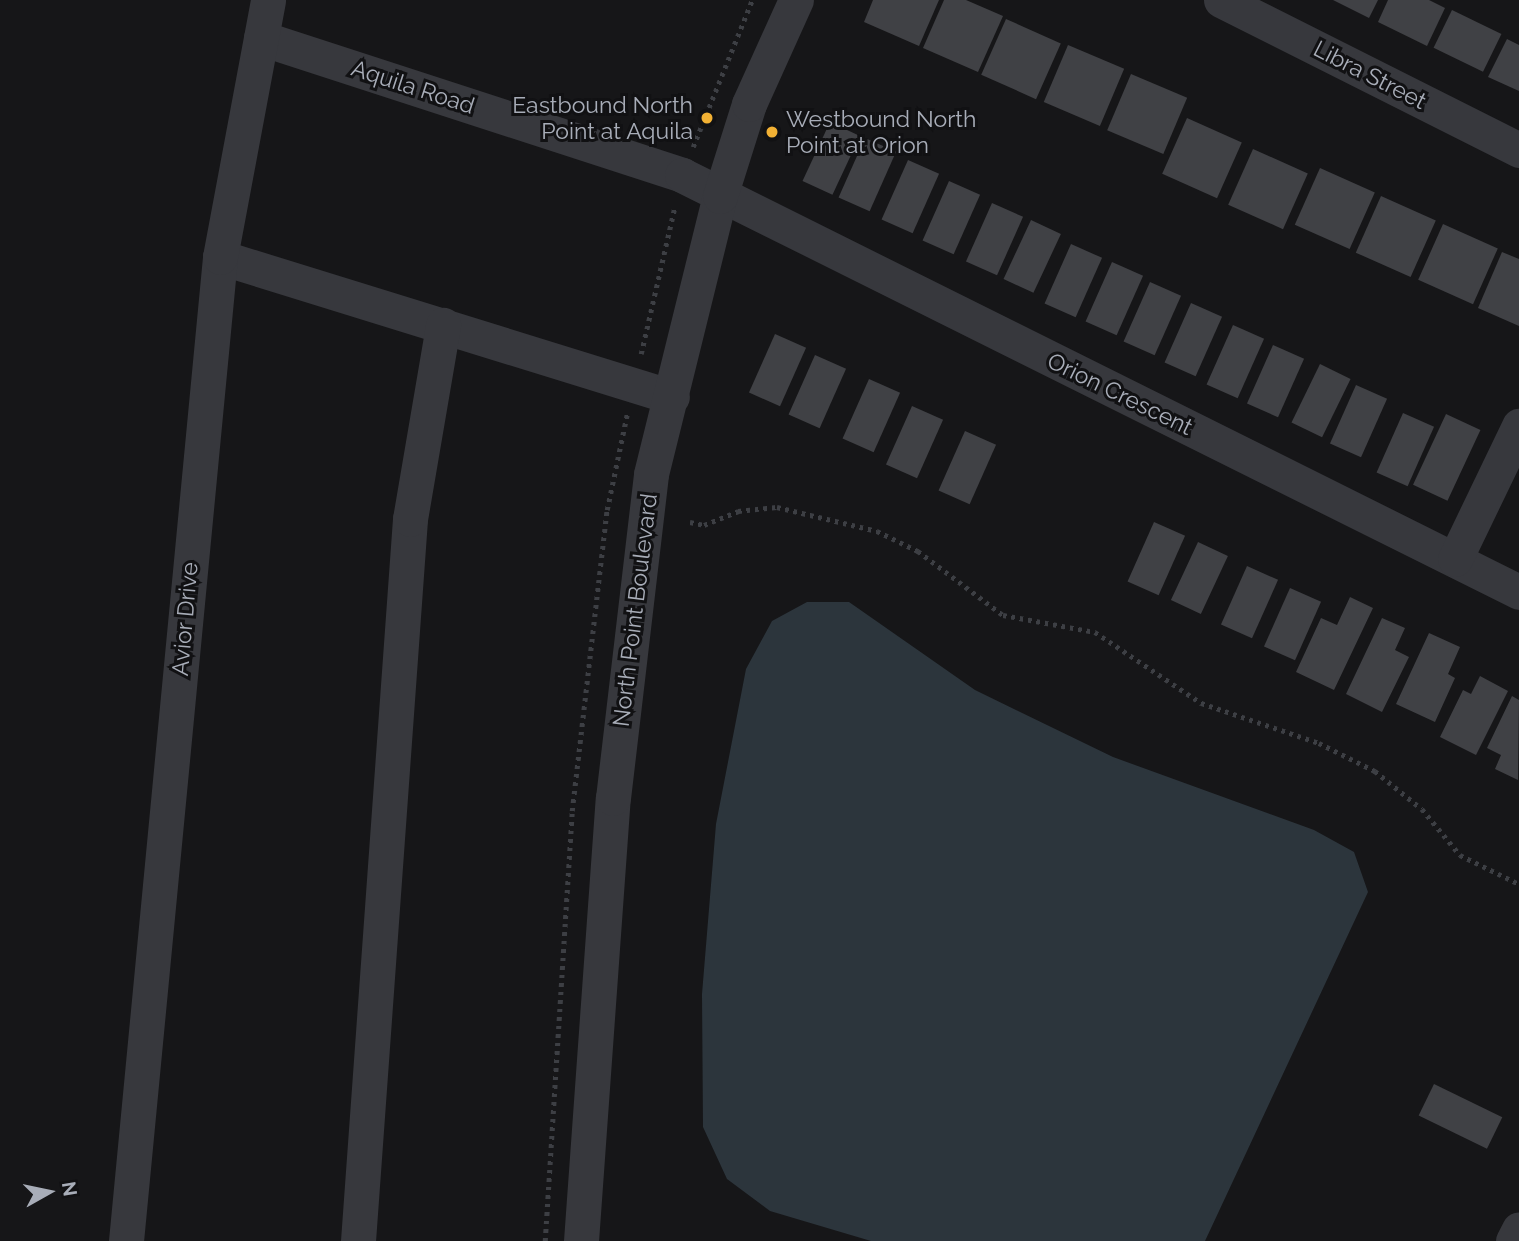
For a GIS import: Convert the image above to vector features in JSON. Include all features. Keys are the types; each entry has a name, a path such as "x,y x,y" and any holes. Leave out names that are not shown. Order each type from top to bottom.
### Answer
{"street":[{"name":"Avior Drive","path":"126,1241 220,257 268,0"},
{"name":"North Point Boulevard","path":"581,1241 613,798 651,474 720,196 750,104 796,0"},
{"name":"Libra Street","path":"1221,0 1519,150"},
{"name":"Aquila Road","path":"261,38 682,175 720,196"},
{"name":"Orion Crescent","path":"720,196 1519,592"},
{"path":"220,257 672,397"},
{"path":"358,1241 410,519 443,325"},
{"path":"1455,559 1519,426"},
{"path":"1513,1241 1519,1229"}],"path":[{"path":"690,522 704,525 738,511 777,507 877,531 918,551 1003,615 1095,632 1201,703 1319,743 1375,771 1422,809 1460,855 1519,884"}],"shaded area":[{"path":"807,602 849,602 975,690 1113,757 1314,830 1354,852 1368,892 1205,1241 871,1241 770,1211 727,1179 703,1127 702,994 716,824 746,669 772,621"}],"building":[{"path":"873,0 939,0 919,46 864,22"},
{"path":"944,0 966,0 1003,16 978,72 923,48"},
{"path":"1333,0 1378,0 1369,18"},
{"path":"1388,0 1429,0 1445,8 1427,46 1378,22"},
{"path":"1452,10 1501,34 1483,72 1434,48"},
{"path":"1006,19 1061,43 1036,99 981,75"},
{"path":"1507,39 1519,45 1519,91 1488,77"},
{"path":"1068,45 1124,69 1100,126 1044,102"},
{"path":"1131,74 1187,98 1163,154 1107,130"},
{"path":"1187,118 1242,142 1217,198 1162,174"},
{"path":"830,122 860,136 832,195 803,181"},
{"path":"865,138 896,152 870,211 839,197"},
{"path":"1253,149 1308,173 1283,229 1228,205"},
{"path":"908,160 939,174 913,233 882,219"},
{"path":"1320,168 1375,192 1350,249 1295,225"},
{"path":"949,181 980,195 954,254 923,240"},
{"path":"1381,196 1436,220 1411,277 1356,253"},
{"path":"992,203 1023,217 997,275 966,261"},
{"path":"1031,220 1061,234 1033,293 1004,279"},
{"path":"1443,224 1498,248 1473,304 1418,280"},
{"path":"1071,244 1102,258 1076,317 1045,303"},
{"path":"1502,252 1519,259 1519,326 1478,308"},
{"path":"1112,262 1143,276 1117,335 1086,321"},
{"path":"1150,282 1181,296 1155,355 1124,341"},
{"path":"1191,303 1222,317 1196,376 1165,362"},
{"path":"1233,325 1264,339 1238,398 1207,384"},
{"path":"775,334 806,348 780,406 749,392"},
{"path":"1273,345 1304,359 1278,417 1247,403"},
{"path":"815,355 846,369 820,428 789,414"},
{"path":"1320,364 1351,379 1322,437 1292,422"},
{"path":"869,379 900,393 874,452 843,438"},
{"path":"1356,385 1387,399 1361,457 1330,443"},
{"path":"912,406 943,420 917,478 886,464"},
{"path":"1403,413 1434,427 1408,486 1377,472"},
{"path":"1446,414 1480,430 1447,501 1413,485"},
{"path":"965,431 996,445 970,504 939,490"},
{"path":"1154,522 1185,536 1159,595 1128,581"},
{"path":"1198,542 1228,556 1201,614 1171,600"},
{"path":"1247,566 1278,580 1252,638 1221,624"},
{"path":"1290,588 1321,602 1295,660 1264,646"},
{"path":"1350,597 1373,608 1334,690 1296,672 1321,618 1337,625"},
{"path":"1382,618 1405,628 1395,650 1409,657 1382,712 1346,694"},
{"path":"1429,633 1460,647 1448,674 1455,678 1435,722 1396,704"},
{"path":"1480,676 1508,691 1476,755 1440,737 1463,690 1471,694"},
{"path":"1512,696 1519,700 1518,780 1495,769 1501,755 1487,748"},
{"path":"1434,1084 1502,1117 1487,1149 1419,1115"}],"place":[{"name":"Eastbound North Point at Aquila","path":"707,118"},
{"name":"Westbound North Point at Orion","path":"772,132"}]}
